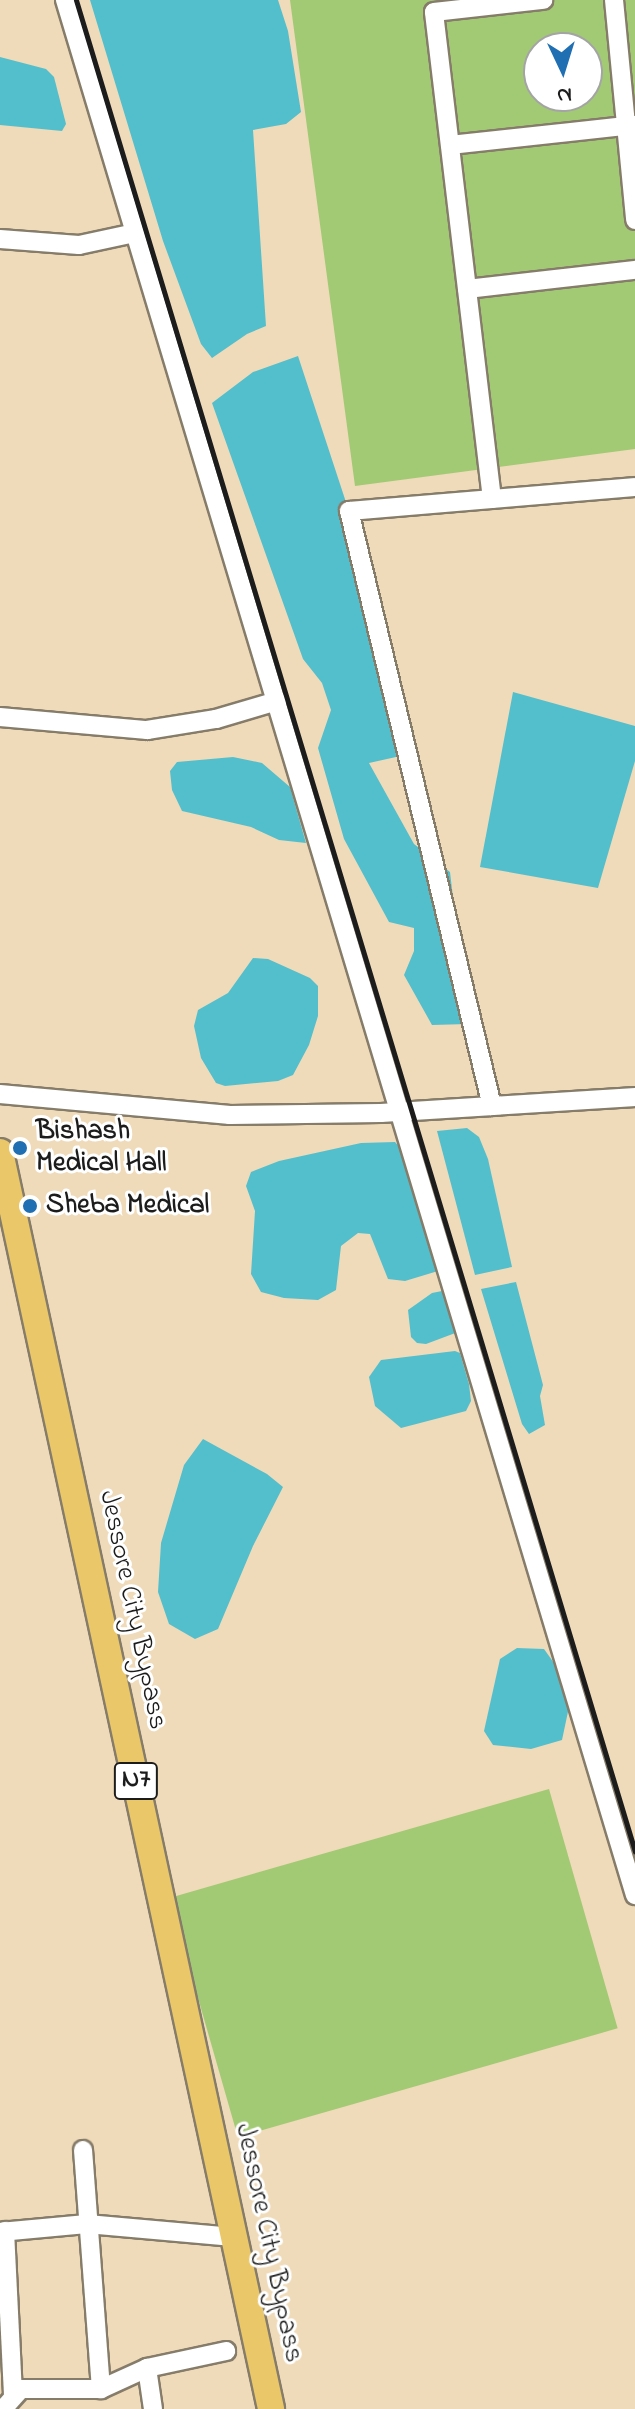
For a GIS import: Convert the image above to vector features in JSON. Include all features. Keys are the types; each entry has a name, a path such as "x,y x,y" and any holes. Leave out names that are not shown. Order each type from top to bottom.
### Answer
{"highway":[{"name":"Jessore City Bypass","path":"0,1152 271,2409"}],"street":[{"path":"65,0 635,1895"},
{"path":"492,499 434,12 543,0"},
{"path":"614,0 630,125 635,220"},
{"path":"450,145 630,125"},
{"path":"0,239 79,245 135,233"},
{"path":"467,289 635,270"},
{"path":"492,1106 349,511 635,487"},
{"path":"0,717 147,730 216,719 277,701"},
{"path":"0,1094 230,1115 398,1112 635,1097"},
{"path":"83,2150 101,2389"},
{"path":"8,2402 2,2232 87,2224 233,2237"},
{"path":"8,2402 21,2389 101,2389 147,2368 226,2351"},
{"path":"147,2368 153,2409"}],"green space":[{"path":"290,0 635,0 635,449 355,486"},
{"path":"549,1789 618,2028 238,2137 169,1898"}],"water":[{"path":"90,0 278,0 288,31 301,112 286,124 253,130 266,326 247,334 212,358 201,344 163,241"},
{"path":"0,57 46,69 54,77 66,124 62,131 0,125"},
{"path":"298,356 363,554 415,742 414,753 369,763 414,844 450,872 468,1024 432,1025 404,975 414,951 414,928 389,922 344,839 318,748 331,710 322,683 303,659 212,403 253,372"},
{"path":"513,692 635,726 635,761 598,888 480,867"},
{"path":"233,757 262,763 290,787 306,843 279,840 251,827 182,811 172,790 170,771 177,762"},
{"path":"253,958 268,959 310,978 318,986 318,1016 309,1045 293,1075 278,1081 225,1086 216,1083 201,1058 194,1026 198,1010 228,993"},
{"path":"467,1128 479,1137 488,1159 512,1267 475,1275 437,1131"},
{"path":"395,1142 404,1152 433,1242 438,1271 405,1281 388,1279 370,1234 358,1233 341,1246 336,1290 318,1300 284,1298 261,1292 251,1274 255,1211 246,1186 251,1172 279,1161 361,1143"},
{"path":"516,1282 543,1385 540,1396 545,1425 529,1434 522,1424 481,1289"},
{"path":"442,1291 450,1295 458,1332 426,1344 417,1343 411,1337 408,1310 432,1293"},
{"path":"455,1351 460,1353 469,1384 471,1401 466,1411 401,1428 375,1406 369,1377 381,1360"},
{"path":"203,1439 267,1474 283,1487 253,1546 218,1629 195,1639 169,1624 158,1592 161,1543 184,1465"},
{"path":"517,1648 544,1649 559,1670 569,1707 562,1740 531,1749 493,1745 484,1731 500,1659"}],"railway":[{"path":"76,0 635,1851"}],"place":[{"name":"Bishash Medical Hall","path":"20,1148"},
{"name":"Sheba Medical","path":"30,1206"}]}
